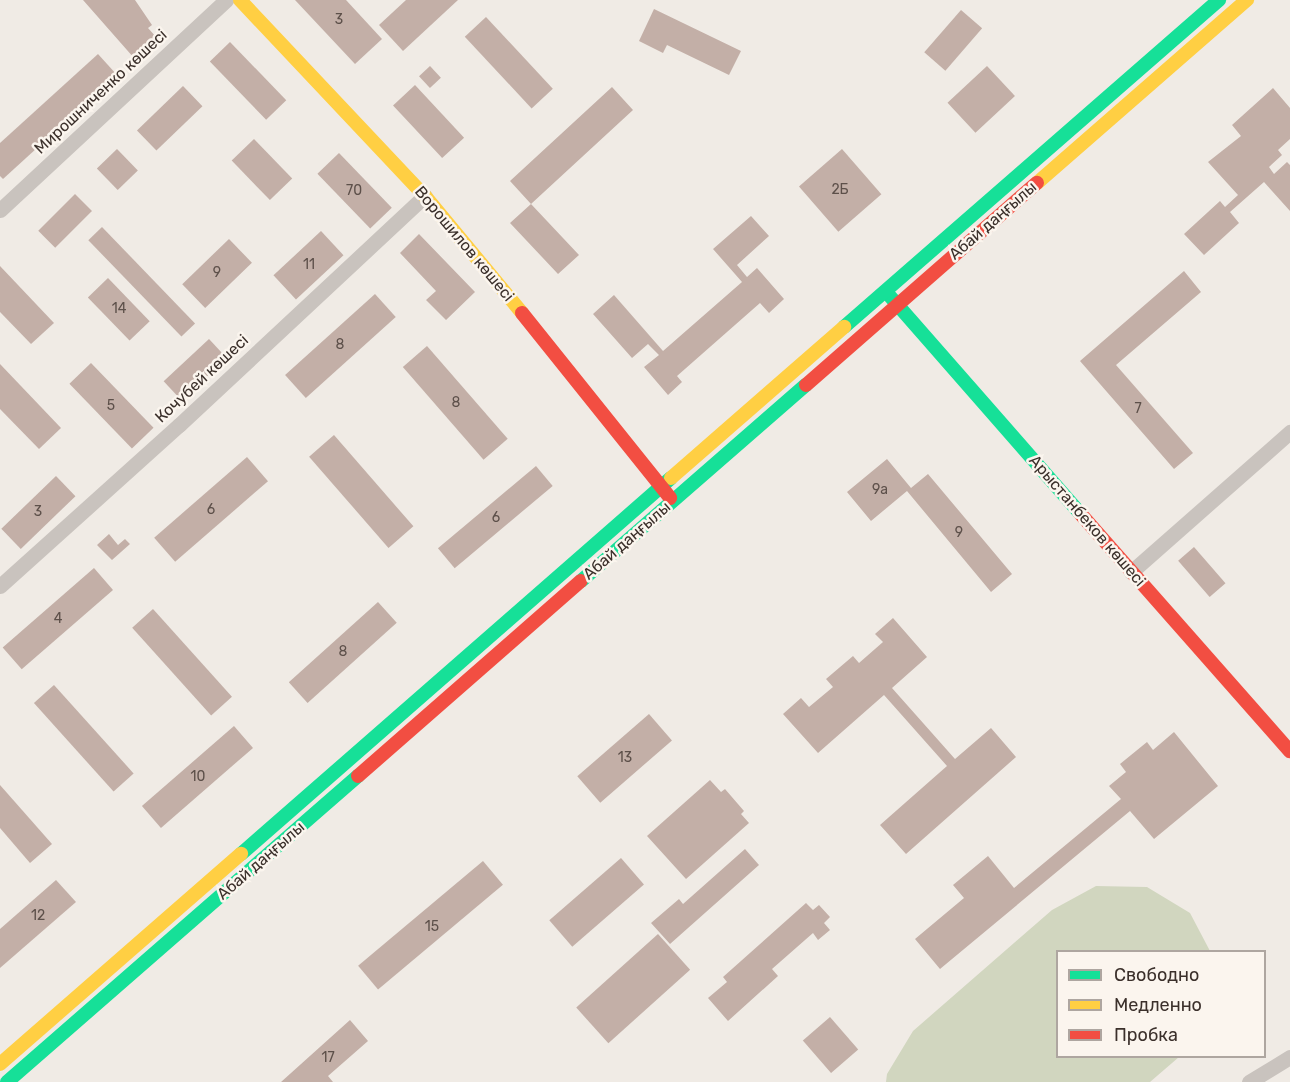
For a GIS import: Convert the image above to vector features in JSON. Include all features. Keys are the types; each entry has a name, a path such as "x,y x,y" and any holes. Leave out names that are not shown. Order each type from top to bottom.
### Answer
{"main road":[{"name":"Ворошилов көшесі","path":"240,0 425,196 530,322 673,501"},
{"name":"Абай даңғылы","path":"0,1064 1219,0"},
{"name":"Абай даңғылы","path":"7,1082 1246,0"},
{"name":"Арыстанбеков көшесі","path":"886,291 1290,751"}],"street":[{"name":"Мирошниченко көшесі","path":"0,210 226,0"},
{"name":"Кочубей көшесі","path":"0,585 188,417 425,196"},
{"path":"1131,572 1290,432"},
{"path":"1249,1082 1290,1057"}],"green space":[{"path":"1096,886 1147,887 1190,913 1209,950 1056,950 1056,1058 1178,1058 1150,1082 886,1082 887,1074 913,1031 1052,910"}],"building":[{"path":"83,0 135,0 152,25 148,28 157,38 134,58"},
{"path":"295,0 346,0 382,39 355,64"},
{"path":"406,0 458,0 403,51 379,25"},
{"path":"654,9 741,51 729,75 667,45 663,53 639,41"},
{"path":"961,10 982,28 945,71 924,52"},
{"path":"486,17 553,89 532,108 465,37"},
{"path":"230,42 286,100 266,120 210,61"},
{"path":"98,54 117,75 3,179 0,176 0,143"},
{"path":"430,66 441,78 430,88 419,76"},
{"path":"987,66 1015,96 975,133 948,103"},
{"path":"415,85 464,138 442,158 393,105"},
{"path":"183,86 202,106 156,151 137,130"},
{"path":"612,87 633,110 531,204 510,181"},
{"path":"1273,88 1290,108 1290,139 1278,150 1282,155 1269,167 1274,174 1287,162 1290,165 1290,211 1264,182 1230,212 1239,223 1204,255 1184,234 1220,201 1225,207 1238,195 1208,162 1241,136 1232,125"},
{"path":"254,139 292,179 270,200 232,161"},
{"path":"117,149 138,171 118,190 97,168"},
{"path":"842,149 881,194 838,232 799,186"},
{"path":"339,153 392,208 370,229 317,174"},
{"path":"75,194 92,211 55,248 38,231"},
{"path":"531,204 579,255 558,274 510,223"},
{"path":"751,216 769,236 737,265 747,277 757,268 784,299 769,313 760,303 677,376 682,382 668,395 644,367 659,355 648,344 632,358 593,314 614,295 663,351 742,282 713,249"},
{"path":"102,227 195,323 181,337 88,240"},
{"path":"321,231 344,255 296,299 273,275"},
{"path":"419,234 475,292 446,320 426,300 436,291 400,253"},
{"path":"229,239 252,263 205,308 182,284"},
{"path":"0,266 54,323 31,344 0,312"},
{"path":"1184,271 1201,292 1116,365 1193,453 1174,469 1080,361"},
{"path":"108,278 150,321 130,341 88,297"},
{"path":"375,294 396,317 306,398 285,375"},
{"path":"209,339 227,358 181,400 164,381"},
{"path":"427,346 508,439 484,460 403,367"},
{"path":"91,363 154,428 132,449 69,384"},
{"path":"0,364 61,428 39,449 0,409"},
{"path":"334,435 413,526 388,548 309,457"},
{"path":"247,457 268,481 175,562 154,538"},
{"path":"887,459 911,488 928,474 1012,574 991,592 907,491 871,521 847,492"},
{"path":"536,466 553,486 455,568 438,548"},
{"path":"56,476 75,496 21,549 1,529"},
{"path":"109,534 118,545 125,539 130,544 112,560 97,545"},
{"path":"1194,547 1225,583 1210,597 1178,561"},
{"path":"94,568 113,590 22,669 3,647"},
{"path":"378,602 397,623 308,703 289,682"},
{"path":"153,609 232,697 211,715 132,628"},
{"path":"893,618 927,657 892,688 955,759 991,728 1016,757 906,854 880,825 947,766 884,695 818,753 783,714 801,698 809,707 833,687 826,679 853,656 859,663 883,642 875,634"},
{"path":"54,685 134,773 114,792 34,703"},
{"path":"649,714 672,740 600,803 577,776"},
{"path":"234,726 253,748 161,828 142,806"},
{"path":"1174,732 1218,786 1154,839 1130,811 940,969 915,939 964,898 953,885 988,856 1014,888 1121,799 1109,786 1126,772 1120,764 1147,742 1153,750"},
{"path":"710,780 721,792 725,789 744,811 741,814 749,823 686,879 647,836"},
{"path":"0,785 52,844 30,863 0,828"},
{"path":"745,849 759,865 670,944 651,923 679,899 683,904"},
{"path":"621,858 644,884 572,947 549,920"},
{"path":"483,861 503,885 378,990 358,966"},
{"path":"56,880 76,902 0,968 0,929"},
{"path":"806,903 813,910 819,905 830,917 824,923 830,930 818,940 813,933 772,969 778,976 728,1021 708,998 727,982 723,977"},
{"path":"658,934 690,970 608,1043 576,1008"},
{"path":"830,1017 858,1049 831,1073 803,1041"},
{"path":"350,1020 368,1041 328,1076 333,1082 281,1082"}],"traffic: fast":[{"path":"844,327 1219,0"},
{"path":"888,294 1079,512"},
{"path":"581,581 806,385"},
{"path":"241,854 671,478"},
{"path":"7,1082 358,776"}],"traffic: slow":[{"path":"240,0 425,196 522,313"},
{"path":"1037,183 1247,0"},
{"path":"671,478 844,327"},
{"path":"0,1064 241,854"}],"traffic: jam":[{"path":"806,385 1037,183"},
{"path":"522,313 670,498"},
{"path":"1079,512 1290,751"},
{"path":"358,776 581,581"}]}
